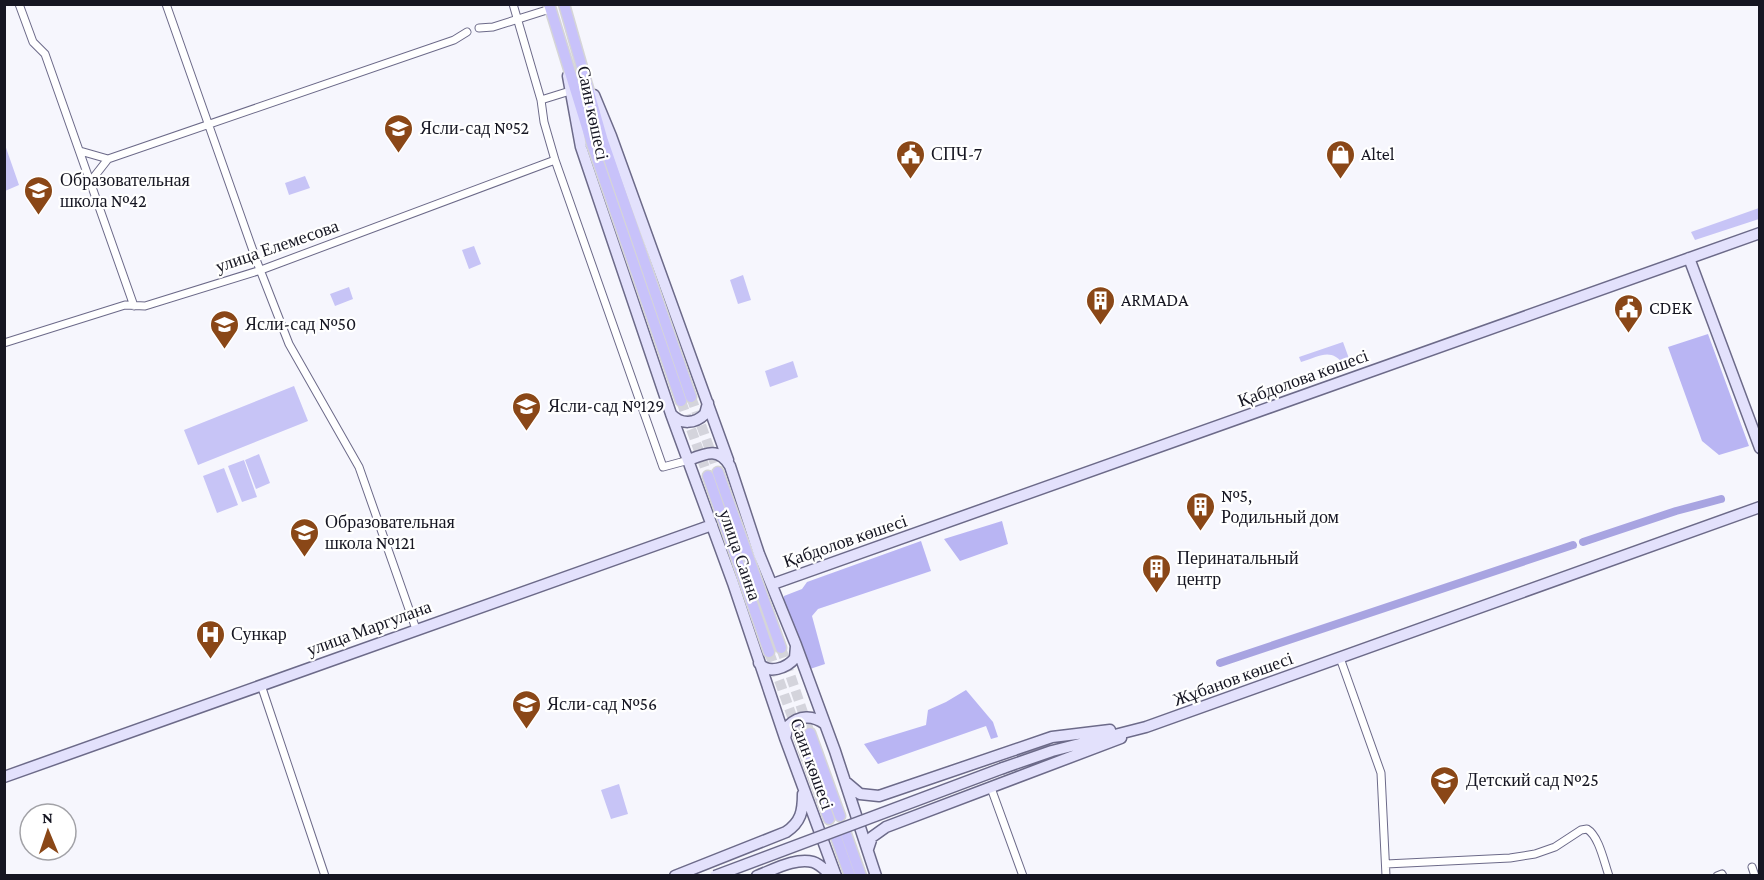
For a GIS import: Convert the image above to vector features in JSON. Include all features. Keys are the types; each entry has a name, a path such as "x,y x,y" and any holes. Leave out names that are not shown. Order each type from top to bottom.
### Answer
{"main road":[{"name":"Саин көшесі","path":"564,4 603,141 686,399 592,144 564,52"},
{"path":"550,7 564,52"},
{"name":"Саин көшесі","path":"564,52 581,147 671,414 689,460"},
{"name":"Саин көшесі","path":"583,71 611,136 708,402 759,554 773,584 825,724 876,876"},
{"path":"1760,233 1689,258 1760,448"},
{"name":"Қабдолова көшесі","path":"928,530 1689,258"},
{"path":"671,414 678,420 693,421 705,414 708,402"},
{"path":"689,460 716,453 725,457 730,466"},
{"name":"улица Саина","path":"689,460 734,583 759,662"},
{"path":"770,652 712,474 781,648"},
{"name":"Жұбанов көшесі","path":"715,876 1003,768 1052,751 1146,727 1760,507"},
{"name":"улица Маргулана","path":"4,777 712,525"},
{"name":"Қабдолов көшесі","path":"773,584 928,530"},
{"path":"759,662 762,667 768,669 783,668 795,657 796,645"},
{"name":"Саин көшесі","path":"759,662 834,876"},
{"path":"785,738 788,726 800,718 812,718 825,724"},
{"path":"844,780 860,794 879,796 1052,737 1146,727"},
{"path":"868,849 872,837 879,830 1146,727"},
{"name":"Саин көшесі","path":"804,735 834,818"},
{"path":"675,876 776,836 792,827 799,820 803,811 803,788"},
{"path":"850,876 841,835 861,876"},
{"path":"757,876 788,864 804,861 812,862 834,876"}],"street":[{"path":"18,4 33,42 45,54 134,306"},
{"path":"166,4 289,344 359,466 416,629"},
{"path":"513,4 542,100 544,122 555,160 663,466 689,460"},
{"path":"479,28 493,27 550,7"},
{"path":"90,182 108,159 454,40 467,32"},
{"path":"542,100 570,92"},
{"path":"80,151 108,159"},
{"name":"улица Елемесова","path":"4,344 124,305 145,306 261,270 555,160"},
{"path":"1340,658 1381,772 1386,876"},
{"path":"261,685 325,876"},
{"path":"991,788 1023,876"},
{"path":"1386,864 1510,858 1535,854 1555,847 1581,830 1587,829 1595,838 1609,876"},
{"path":"1752,867 1755,876"},
{"path":"1717,876 1722,874 1723,876"}],"shaded area":[{"path":"4,142 19,185 5,191 4,191"},
{"path":"305,176 310,188 289,195 285,183"},
{"path":"1759,208 1759,219 1695,240 1691,232"},
{"path":"474,246 481,264 469,269 462,250"},
{"path":"743,275 751,300 738,304 730,280"},
{"path":"349,287 353,299 335,306 330,294"},
{"path":"1708,334 1749,446 1719,455 1702,441 1668,347"},
{"path":"1343,342 1351,364 1345,366 1340,360 1330,355 1301,362 1299,357"},
{"path":"793,361 798,377 770,387 765,371"},
{"path":"294,386 308,421 198,465 184,430"},
{"path":"259,454 270,483 256,489 245,460"},
{"path":"244,460 257,497 242,502 228,466"},
{"path":"224,468 238,505 217,513 203,476"},
{"path":"1002,521 1008,544 960,561 944,539"},
{"path":"921,541 931,571 818,609 812,616 825,664 810,669 784,596 802,589 807,582"},
{"path":"966,690 993,722 998,737 991,739 986,726 878,764 864,744 926,725 928,710"},
{"path":"619,784 628,814 611,819 601,790"}],"waterway":[{"path":"1583,542 1676,511 1721,499"},
{"path":"1220,663 1573,545"}],"tunnel":[{"path":"691,397 718,472"},
{"path":"681,401 708,476"},
{"path":"781,648 810,733"},
{"path":"769,652 799,736"}],"place":[{"name":"Ясли-сад №52","path":"399,154"},
{"name":"СПЧ-7","path":"910,180"},
{"name":"Altel","path":"1340,180"},
{"name":"Образовательная школа №42","path":"39,216"},
{"name":"ARMADA","path":"1100,326"},
{"name":"CDEK","path":"1628,334"},
{"name":"Ясли-сад №50","path":"224,350"},
{"name":"Ясли-сад №129","path":"527,432"},
{"name":"№5, Родильный дом","path":"1200,532"},
{"name":"Образовательная школа №121","path":"304,558"},
{"name":"Перинатальный центр","path":"1156,594"},
{"name":"Сункар","path":"210,660"},
{"name":"Ясли-сад №56","path":"526,730"},
{"name":"Детский сад №25","path":"1445,806"}]}
